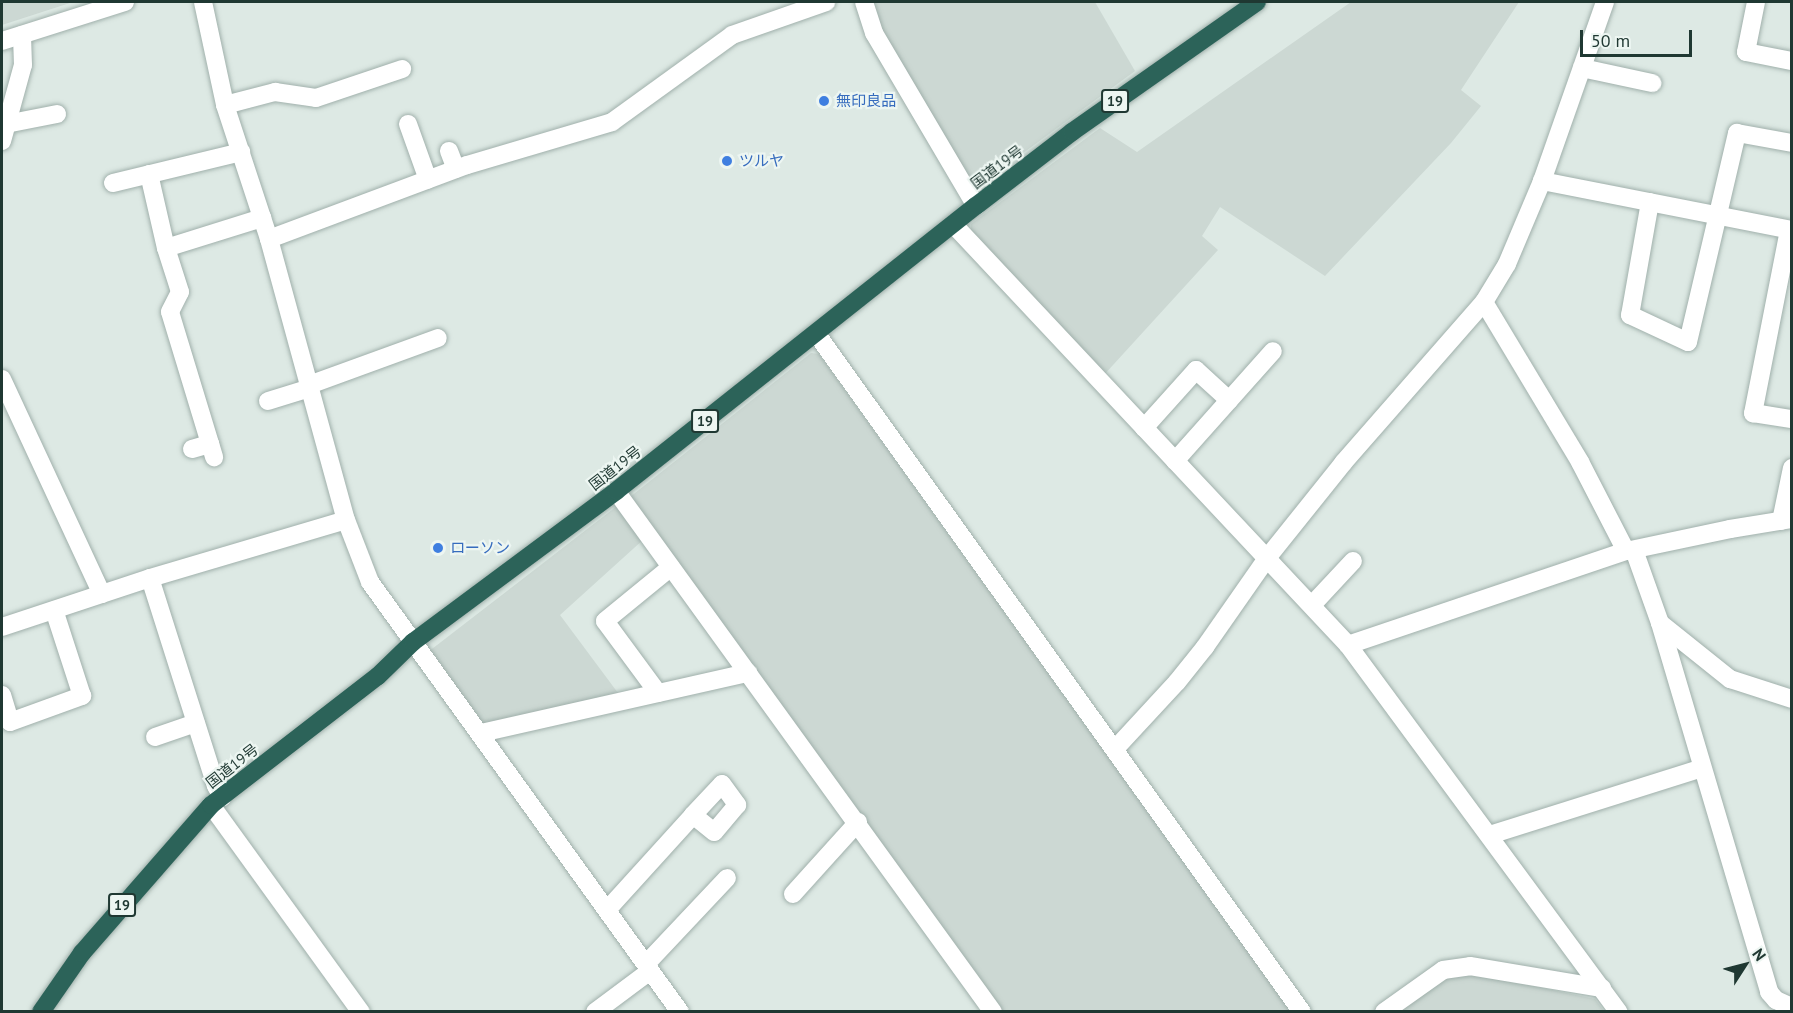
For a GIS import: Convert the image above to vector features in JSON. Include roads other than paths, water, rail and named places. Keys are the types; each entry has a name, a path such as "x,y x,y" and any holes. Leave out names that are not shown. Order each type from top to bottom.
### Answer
{"highway":[{"name":"国道19号","path":"41,1011 82,953 217,801 378,676 413,642 616,491 976,206 1082,125 1257,2"}],"street":[{"path":"2,41 125,2"},
{"path":"203,2 225,105 269,239 346,520 370,582 680,1011"},
{"path":"269,239 456,169 612,122 732,35 826,2"},
{"path":"864,2 874,33 976,206"},
{"path":"1115,749 1191,664 1268,558 1343,463 1484,302 1507,264 1542,181 1605,2"},
{"path":"1756,2 1746,52 1791,61"},
{"path":"4,133 23,65 22,35"},
{"path":"225,105 275,92 316,98 391,67"},
{"path":"1582,68 1652,83"},
{"path":"4,133 57,114"},
{"path":"408,124 428,180"},
{"path":"1650,202 1630,315 1688,342 1737,133 1791,143"},
{"path":"449,151 456,169"},
{"path":"113,183 241,152"},
{"path":"149,174 166,248 180,292 170,312 212,450 192,450"},
{"path":"1542,181 1790,230 1753,413 1791,419"},
{"path":"166,248 262,218"},
{"path":"953,224 1348,645 1619,1011"},
{"path":"1484,302 1580,462 1630,551 1660,623 1769,992 1776,1000 1791,1007"},
{"path":"816,333 1302,1011"},
{"path":"268,400 310,387 438,338"},
{"path":"1175,461 1273,351"},
{"path":"1144,428 1196,370 1229,400"},
{"path":"2,379 102,594"},
{"path":"1348,645 1630,551 1786,520 1791,468"},
{"path":"616,491 993,1011"},
{"path":"2,627 150,578 346,520"},
{"path":"1312,605 1353,561"},
{"path":"658,693 605,621 671,567"},
{"path":"150,578 216,786 217,801 361,1011"},
{"path":"2,695 10,722 82,696 54,610"},
{"path":"1660,623 1730,679 1791,699"},
{"path":"481,733 748,673"},
{"path":"155,737 196,723"},
{"path":"1490,835 1702,768"},
{"path":"607,910 693,815"},
{"path":"793,894 858,822"},
{"path":"595,1011 648,967 728,878"},
{"path":"1384,1011 1443,970 1470,966 1602,988"}],"place":[{"name":"無印良品","path":"824,101"},
{"name":"ツルヤ","path":"727,161"},
{"name":"ローソン","path":"438,548"}]}
